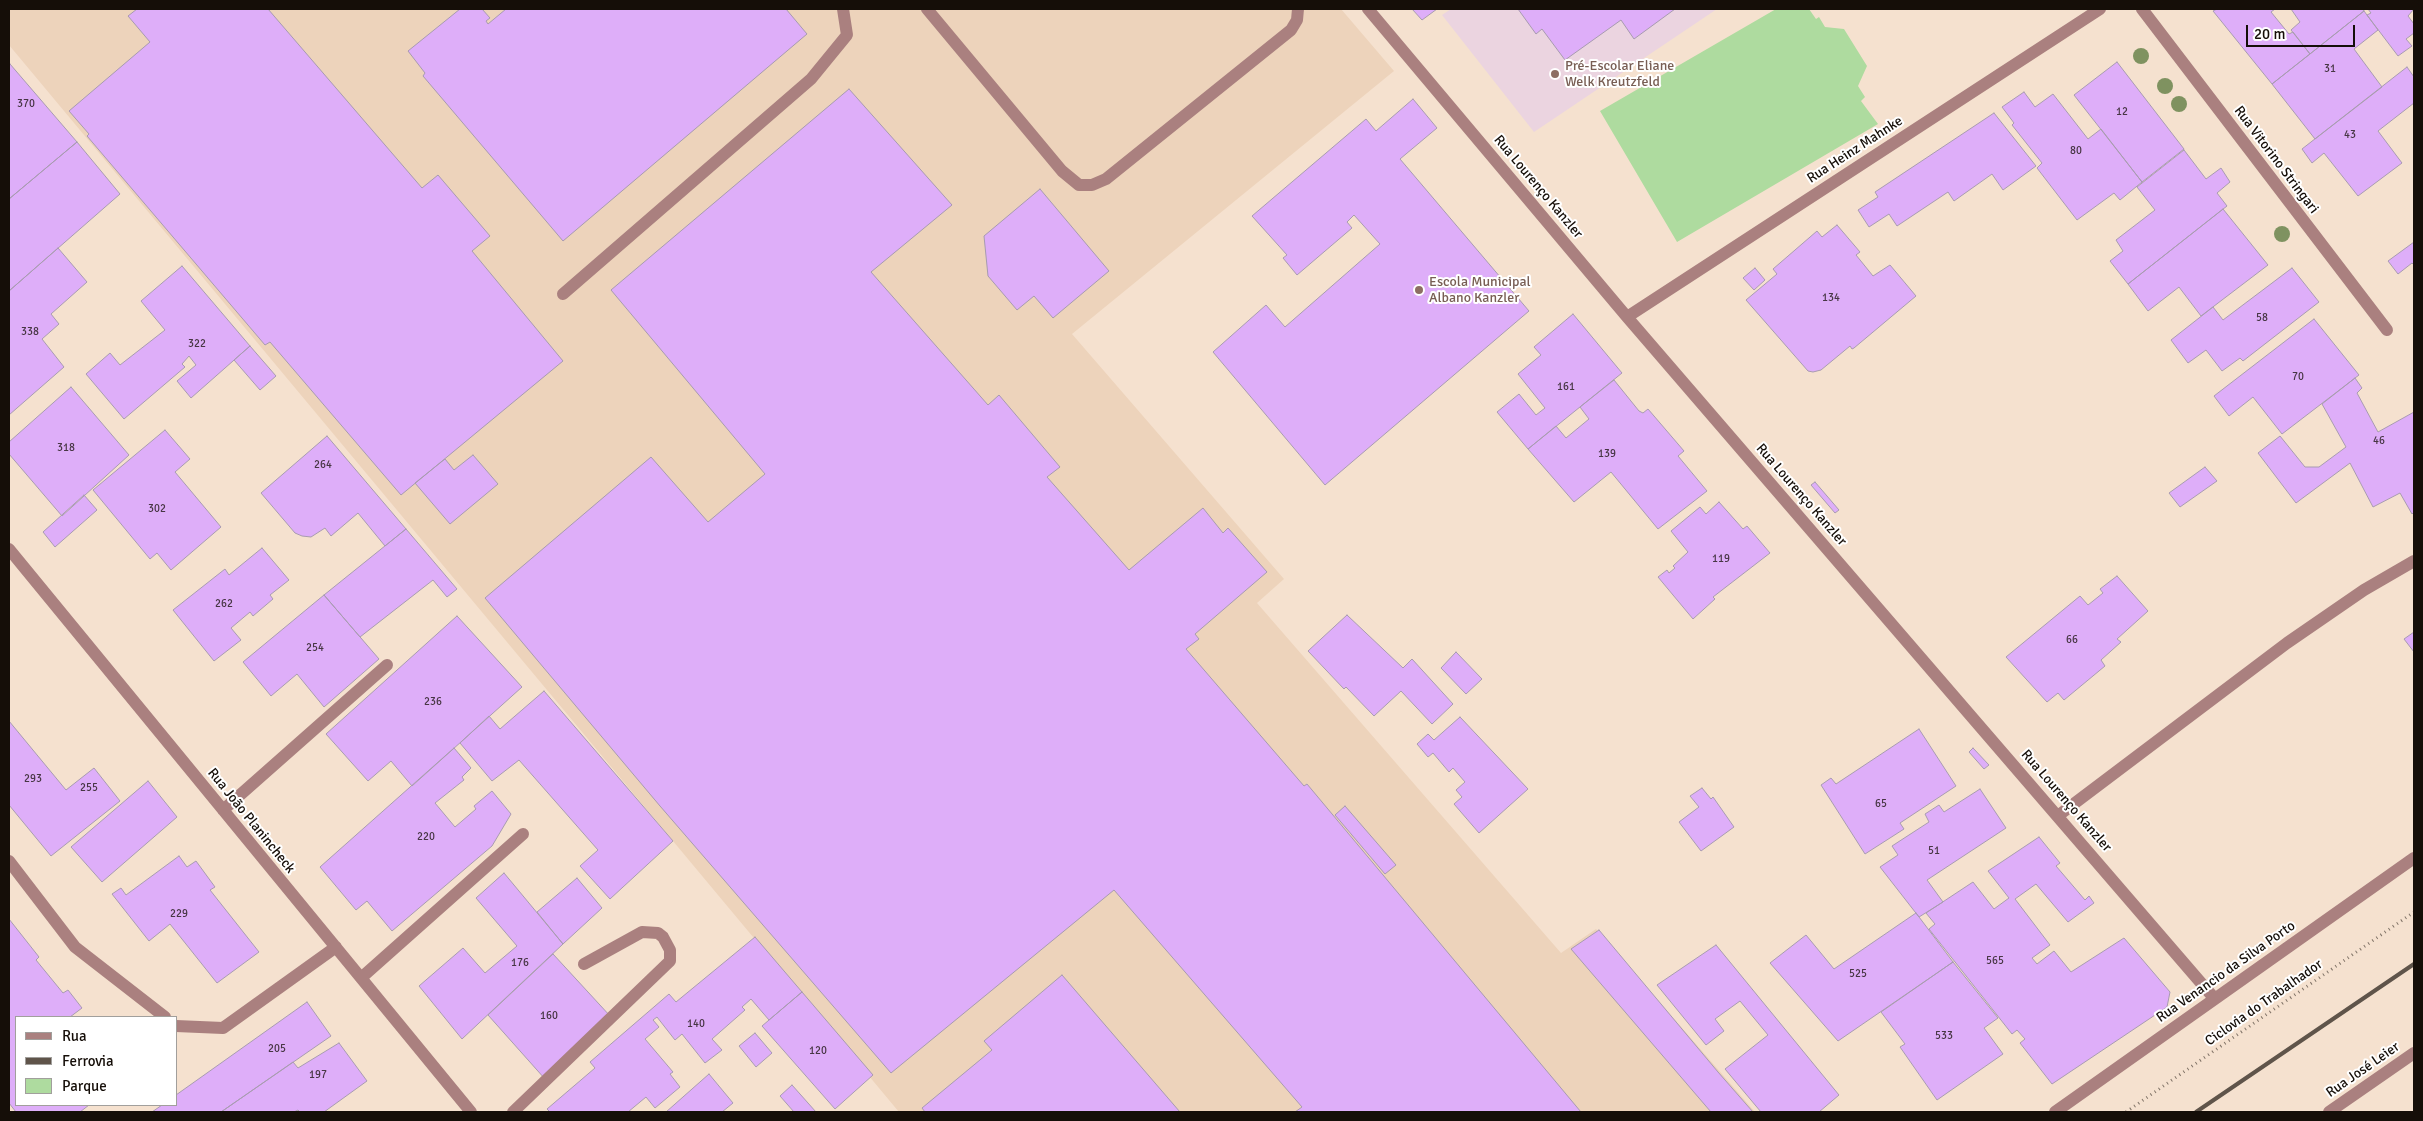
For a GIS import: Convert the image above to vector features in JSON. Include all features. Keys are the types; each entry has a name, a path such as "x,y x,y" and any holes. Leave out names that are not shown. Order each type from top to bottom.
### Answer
{"street":[{"path":"563,294 811,79 847,35 843,9"},
{"path":"927,9 1062,171 1080,185 1092,185 1106,179 1122,167 1291,30 1296,20 1298,9"},
{"name":"Rua Lourenço Kanzler","path":"1368,9 1627,317 2214,998"},
{"name":"Rua Heinz Mahnke","path":"1627,317 2100,9"},
{"name":"Rua Vitorino Stringari","path":"2142,9 2387,330"},
{"name":"Rua João Planincheck","path":"9,549 471,1112"},
{"path":"2058,815 2286,642 2364,590 2414,561"},
{"path":"223,810 387,666"},
{"path":"360,978 523,834"},
{"name":"Rua Venancio da Silva Porto","path":"2055,1112 2414,858"},
{"path":"9,861 76,947 164,1016"},
{"path":"513,1112 670,961 670,950 663,937 658,933 642,932 584,964"},
{"path":"178,1026 223,1028 336,947"},
{"name":"Rua José Leier","path":"2329,1112 2414,1053"}],"path":[{"name":"Ciclovia do Trabalhador","path":"2126,1112 2414,912"}],"shaded area":[{"path":"9,9 1341,9 1394,71 1072,334 1284,579 1257,603 1561,953 1596,929 1755,1112 899,1112 9,45"},
{"name":"Pré-Escolar Eliane Welk Kreutzfeld","path":"1451,9 1717,9 1534,132 1442,15"}],"green space":[{"path":"1776,9 1809,9 1816,19 1819,17 1825,27 1844,29 1867,66 1858,86 1865,97 1861,101 1878,124 1677,242 1600,111"}],"building":[{"path":"137,9 268,9 422,188 438,175 490,236 472,251 563,361 401,495 270,342 265,345 87,136 89,134 69,111 150,42 128,16"},
{"path":"460,9 482,9 490,18 486,21 488,24 506,9 786,9 807,34 563,241 423,76 425,73 408,51"},
{"path":"1412,9 1437,9 1422,20"},
{"path":"1518,9 1675,9 1634,39 1621,20 1565,60 1542,29 1536,34"},
{"path":"2217,9 2275,9 2271,12 2289,34 2293,32 2310,54 2272,84 2213,11"},
{"path":"2291,9 2363,9 2364,11 2310,54 2291,30 2300,22"},
{"path":"2368,9 2414,9 2408,16 2414,24 2414,33 2406,39 2412,46 2398,56 2367,15 2371,13"},
{"path":"2364,11 2378,30 2354,49 2382,87 2315,139 2272,84"},
{"path":"2117,62 2184,149 2142,182 2074,95"},
{"path":"9,65 77,142 9,199"},
{"path":"2407,67 2414,77 2414,103 2378,131 2402,163 2358,196 2324,153 2312,163 2302,149"},
{"path":"849,89 952,205 871,272 988,405 999,395 1060,467 1047,477 1129,570 1203,508 1223,533 1228,528 1267,572 1195,634 1199,639 1186,649 1304,786 1307,784 1581,1112 1295,1112 1302,1107 1114,890 891,1073 660,806 485,598 651,457 708,522 765,474 611,290"},
{"path":"2024,92 2035,107 2053,94 2088,139 2101,129 2142,182 2120,200 2114,193 2077,220 2037,168 2042,163 2012,125 2014,123 2002,107"},
{"name":"Escola Municipal Albano Kanzler","path":"1413,99 1437,128 1400,159 1529,311 1325,485 1213,352 1266,305 1285,327 1380,244 1354,215 1347,222 1352,228 1297,275 1283,258 1287,255 1252,216 1366,119 1376,131"},
{"path":"1994,113 2036,166 2003,190 1992,174 1954,201 1948,192 1897,226 1889,214 1869,227 1858,210 1878,197 1875,192"},
{"path":"77,142 120,194 9,291 9,199"},
{"path":"2184,150 2206,179 2221,168 2230,182 2217,193 2227,206 2128,284 2110,261 2123,251 2116,240 2155,210 2137,187"},
{"path":"1040,189 1109,271 1053,318 1034,296 1017,310 988,276 984,236"},
{"path":"2223,209 2268,265 2201,316 2179,287 2148,311 2128,284"},
{"path":"1837,225 1860,252 1856,255 1873,276 1890,265 1916,296 1854,348 1852,349 1850,346 1821,370 1813,372 1808,371 1746,300 1777,274 1773,269 1817,231 1822,237"},
{"path":"2414,242 2414,265 2412,263 2398,274 2388,261"},
{"path":"58,248 87,282 51,314 59,324 42,339 64,367 9,415 9,291"},
{"path":"182,266 250,346 191,398 177,381 196,365 189,356 182,364 185,367 124,419 86,374 110,353 120,365 165,330 141,301"},
{"path":"1755,268 1765,280 1754,290 1743,278"},
{"path":"2292,268 2319,302 2243,361 2240,358 2222,371 2206,350 2188,363 2171,340 2213,307 2223,320"},
{"path":"1573,314 1622,373 1528,449 1497,412 1519,394 1536,415 1545,408 1518,374 1541,355 1534,347"},
{"path":"2314,319 2359,375 2282,434 2253,397 2229,416 2214,396"},
{"path":"250,346 276,376 260,390 234,360"},
{"path":"2355,378 2362,388 2357,393 2378,432 2414,412 2414,512 2412,514 2400,493 2373,507 2350,463 2296,503 2258,453 2280,436 2305,467 2319,467 2346,447 2322,404"},
{"path":"1614,380 1639,411 1643,413 1648,409 1684,451 1678,456 1707,491 1658,529 1611,472 1574,502 1528,449 1556,426 1566,438 1589,419 1580,407"},
{"path":"71,387 129,455 62,516 9,454 9,442"},
{"path":"165,430 190,459 175,472 221,527 171,570 157,553 150,559 93,490"},
{"path":"327,436 406,529 385,546 358,513 331,536 325,528 311,537 302,536 295,533 261,493"},
{"path":"473,455 498,484 450,524 415,483 445,459 454,470"},
{"path":"2205,467 2217,481 2180,507 2169,493"},
{"path":"1815,482 1839,510 1835,513 1811,485"},
{"path":"84,495 97,510 55,547 43,532"},
{"path":"1719,502 1743,529 1747,526 1770,553 1713,597 1715,599 1693,619 1658,577 1667,570 1669,573 1675,568 1673,566 1688,552 1671,531 1700,507 1706,514"},
{"path":"406,529 457,589 447,597 433,580 360,637 324,595"},
{"path":"262,548 289,580 270,595 273,599 253,616 250,612 231,628 241,640 214,661 173,610 225,569 229,575"},
{"path":"2117,576 2148,611 2117,639 2121,642 2101,660 2105,666 2064,700 2058,693 2047,702 2006,657 2080,596 2088,605 2103,593 2100,589"},
{"path":"324,595 379,659 324,707 297,674 271,696 243,662"},
{"path":"1347,615 1403,668 1412,659 1453,704 1432,724 1401,691 1374,716 1346,687 1344,689 1308,651"},
{"path":"457,616 522,687 412,786 391,761 368,781 326,734"},
{"path":"2414,632 2414,652 2404,639"},
{"path":"1456,652 1482,679 1466,694 1441,668"},
{"path":"544,691 673,841 610,899 580,866 598,850 519,760 492,781 460,743 489,716 500,729"},
{"path":"1460,717 1528,789 1479,833 1454,804 1462,797 1456,790 1465,782 1453,768 1449,772 1433,753 1428,757 1417,744 1428,734 1434,740"},
{"path":"9,721 66,790 94,768 120,801 51,856 9,805"},
{"path":"1919,729 1956,786 1900,823 1904,829 1865,854 1821,785 1831,778 1836,784"},
{"path":"454,748 471,768 462,777 464,780 435,803 455,827 476,809 474,806 492,791 511,814 492,846 392,931 367,901 356,910 320,867"},
{"path":"1973,748 1989,765 1984,769 1969,752"},
{"path":"148,781 177,817 102,882 71,847"},
{"path":"1702,788 1711,799 1713,797 1734,827 1701,851 1679,822 1699,807 1690,796"},
{"path":"1980,789 2006,828 1927,880 1943,902 1919,917 1880,867 1898,855 1892,846 1929,822 1925,814 1939,805 1944,812"},
{"path":"1345,806 1396,865 1385,874 1335,815"},
{"path":"2039,837 2060,863 2056,866 2085,900 2089,896 2094,903 2068,922 2036,884 2015,899 2050,945 2032,958 2037,964 2054,951 2071,972 2124,938 2170,992 2167,1007 2052,1084 2020,1043 2025,1039 2017,1030 2012,1034 1929,929 1935,924 1926,913 1973,882 1994,909 2009,898 1988,871"},
{"path":"179,856 187,867 196,861 215,887 210,890 259,952 217,983 170,924 149,941 112,894 121,888 126,895"},
{"path":"504,873 563,944 462,1039 419,986 463,948 485,973 517,946 476,898"},
{"path":"577,878 602,908 563,944 537,912"},
{"path":"1916,913 1953,962 1838,1041 1770,963 1806,935 1834,969"},
{"path":"9,919 39,957 36,960 63,993 68,990 82,1008 71,1016 15,1016 15,1106 88,1106 80,1112 16,1112 9,1103"},
{"path":"1599,930 1753,1112 1711,1112 1571,949"},
{"path":"755,937 802,992 769,1020 751,999 742,1007 745,1010 712,1039 722,1050 705,1063 682,1034 675,1040 657,1017 653,1020 659,1027 645,1039 673,1072 670,1074 680,1087 655,1108 646,1097 628,1112 550,1112 547,1109 595,1068 590,1062 669,994 676,1002"},
{"path":"1716,945 1839,1095 1819,1112 1761,1112 1725,1069 1768,1035 1740,1001 1715,1019 1724,1031 1706,1045 1657,985"},
{"path":"553,954 611,1017 545,1079 488,1015"},
{"path":"1953,962 1998,1018 1984,1028 2003,1054 1937,1100 1900,1047 1905,1044 1881,1012"},
{"path":"1062,975 1180,1112 925,1112 922,1108 992,1050 984,1041"},
{"path":"802,992 873,1075 835,1109 762,1026"},
{"path":"307,1002 331,1036 221,1112 152,1112 161,1106 178,1106 178,1094"},
{"path":"755,1033 772,1053 756,1067 739,1046"},
{"path":"339,1043 367,1081 324,1112 300,1112 298,1110 294,1112 221,1112 293,1062 298,1068"},
{"path":"709,1074 733,1103 722,1112 666,1112"},
{"path":"792,1085 816,1112 794,1112 780,1096"}],"railway":[{"path":"2196,1112 2414,964"}],"place":[{"name":"Pré-Escolar Eliane Welk Kreutzfeld","path":"1555,74"},
{"name":"Escola Municipal Albano Kanzler","path":"1419,290"}]}
